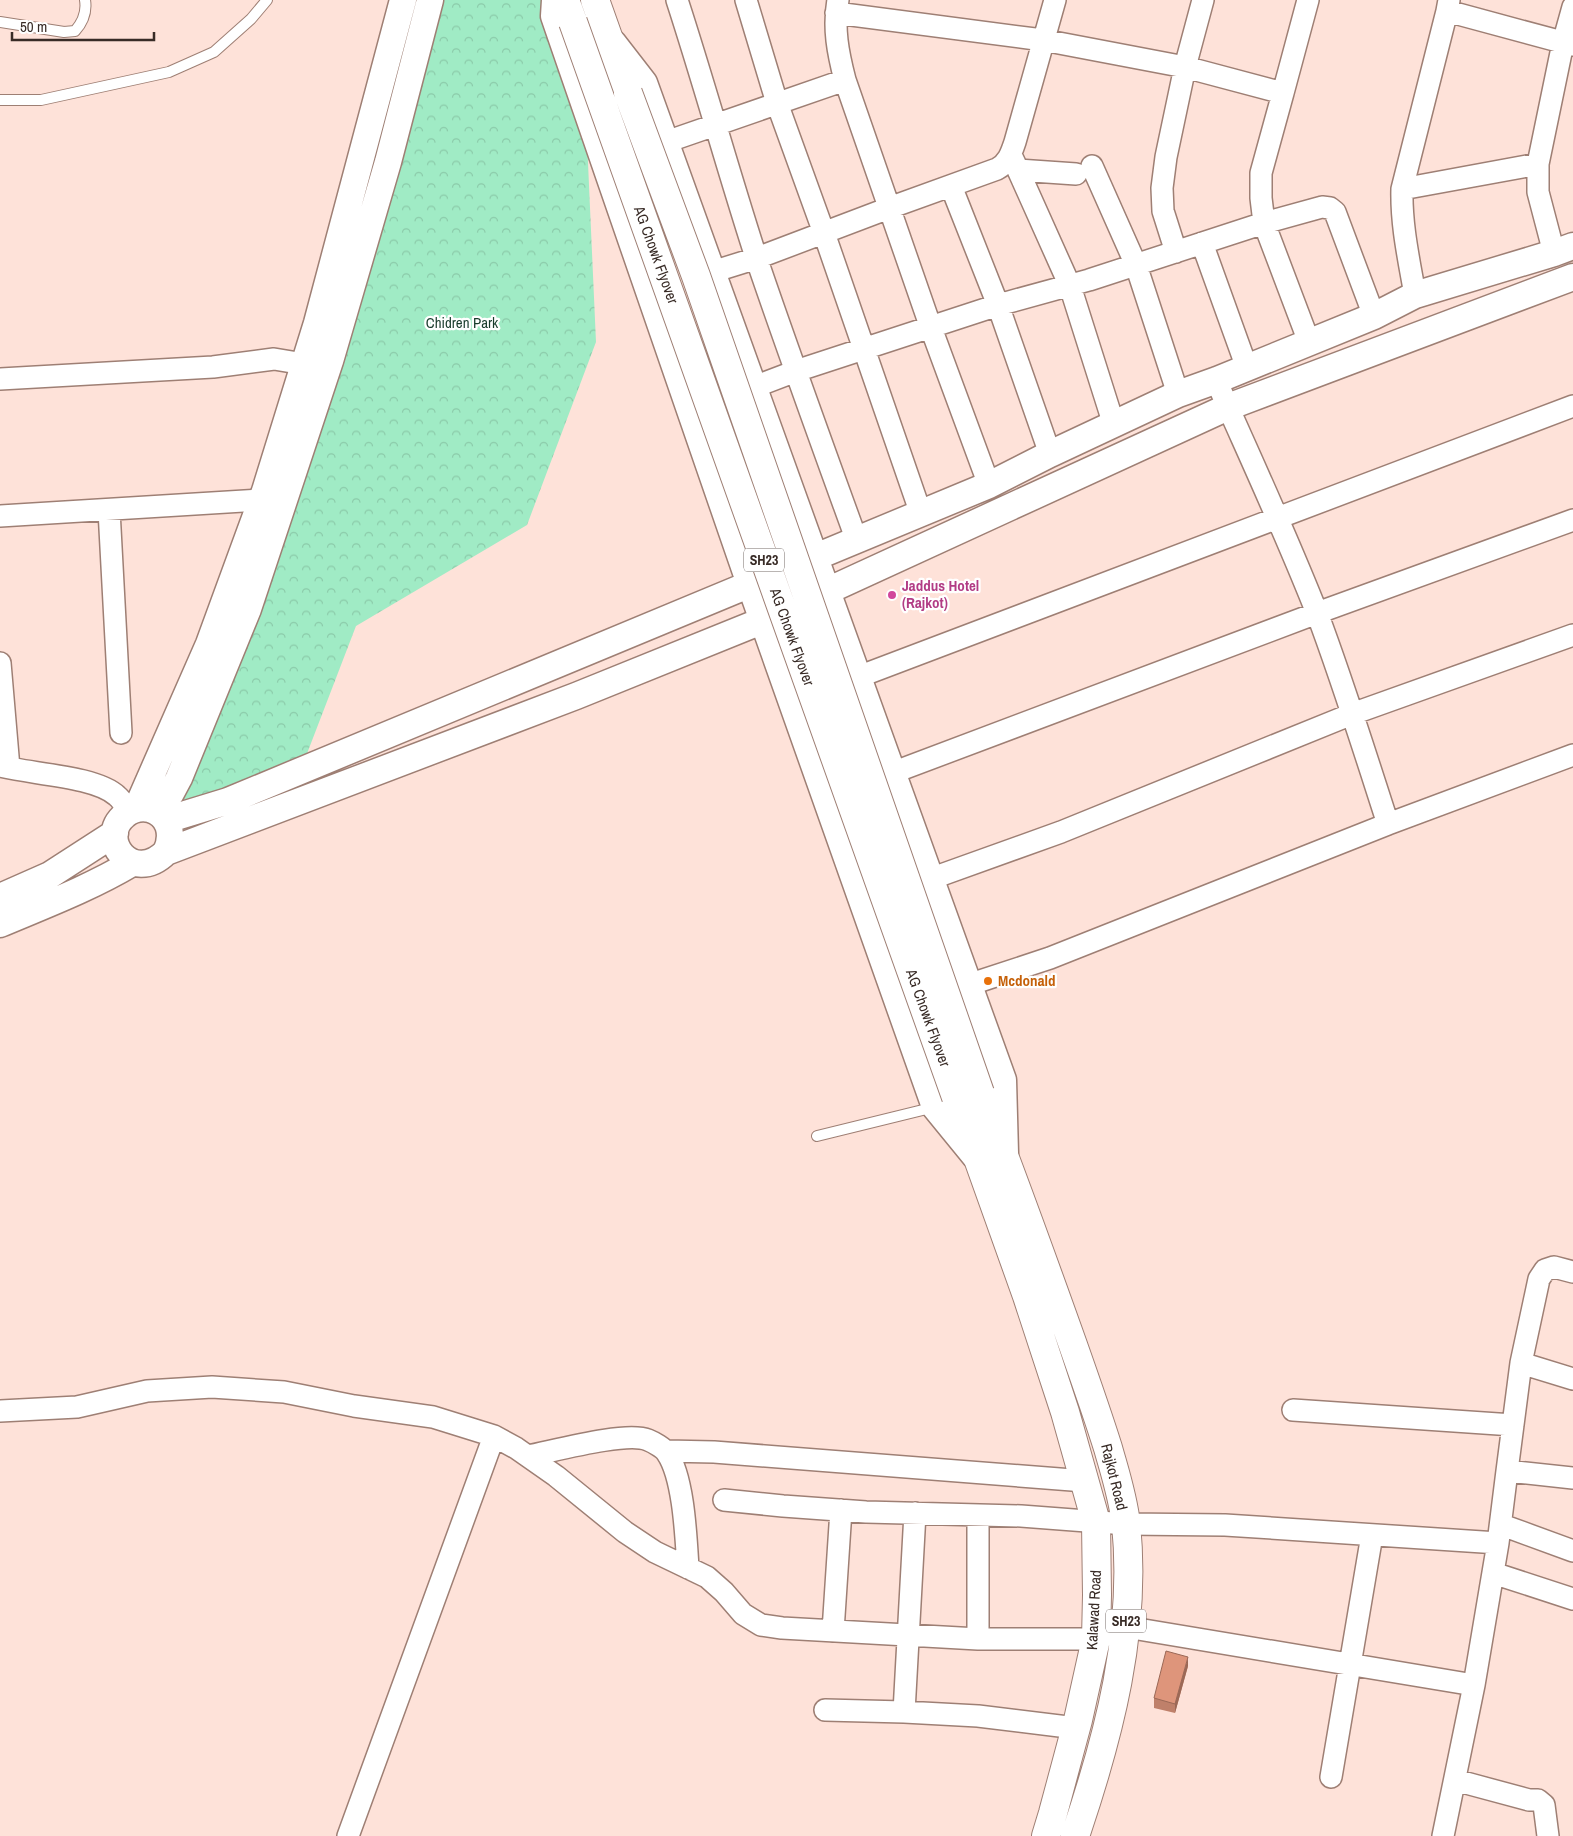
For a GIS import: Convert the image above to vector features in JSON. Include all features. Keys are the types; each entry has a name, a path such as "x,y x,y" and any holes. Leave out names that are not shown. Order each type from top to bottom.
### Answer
{"main road":[{"name":"SH23","path":"595,0 605,32"},
{"name":"AG Chowk Flyover","path":"569,11 1027,1296 1065,1412"},
{"name":"AG Chowk Flyover","path":"605,32 696,276 957,1099 1006,1158"},
{"name":"Rajkot Road","path":"1006,1158 1094,1403 1121,1493 1126,1524 1128,1570 1126,1626 1116,1692 1097,1766 1075,1836"},
{"name":"Kalawad Road","path":"1046,1836 1054,1813 1076,1728 1096,1639 1096,1522 1065,1412"}],"street":[{"path":"147,813 262,500 345,222 402,0"},
{"path":"147,813 171,793 179,778 248,609 330,361 386,172 430,0"},
{"path":"555,0 554,16 750,584 957,1099"},
{"path":"677,0 701,72 715,125 757,258 857,541"},
{"path":"746,0 777,103 865,349 921,514"},
{"path":"1055,0 1043,40 1015,163 1070,286 1114,424"},
{"path":"1176,252 1163,211 1162,188 1166,157 1185,67 1203,0"},
{"path":"1308,0 1261,173 1261,198 1264,223 1309,342"},
{"path":"1415,295 1401,208 1402,189 1448,5 1568,44"},
{"path":"989,485 931,328 845,80 837,47 837,6 1043,40 1185,67 1283,92"},
{"path":"0,663 4,767 91,782 108,789 118,796 147,813 169,825 171,834 170,844 166,852 159,859 151,863 141,865 132,862 124,858 118,851 114,834 122,817 147,813 228,801 921,514 989,485 1178,394 1374,316 1415,295 1563,250 1538,192 1538,164 1568,44 1573,7"},
{"path":"605,32 644,83 1002,1080 1006,1158"},
{"path":"666,142 845,80"},
{"path":"712,272 757,258 997,169 1005,164 1015,163 1084,170 1136,266 1178,394"},
{"path":"1402,189 1538,164"},
{"path":"951,186 998,305 1050,454"},
{"path":"754,387 796,371 998,305 1070,286 1264,223 1322,207 1330,208 1336,212 1374,316"},
{"path":"1202,243 1247,368"},
{"path":"166,852 576,696 764,620 1228,407 1573,277"},
{"path":"0,379 214,368 274,359 304,364"},
{"path":"1216,380 1278,518 1317,613 1388,824"},
{"path":"858,677 1573,406"},
{"path":"0,516 262,500"},
{"path":"109,510 120,733"},
{"path":"892,773 1317,613 1573,520"},
{"path":"930,879 1061,832 1352,714 1573,635"},
{"path":"968,985 1050,958 1388,824 1573,755"},
{"path":"0,897 50,875 114,834"},
{"path":"0,924 84,889 132,862"},
{"path":"1443,1836 1474,1685 1500,1534 1521,1363 1539,1279 1545,1270 1554,1267 1573,1272"},
{"path":"1521,1363 1573,1379"},
{"path":"0,1412 77,1407 147,1390 212,1387 284,1392 354,1406 433,1417 494,1436 528,1456 556,1476 625,1532 655,1552 707,1577 724,1592 743,1614 761,1625 782,1628 978,1639 1096,1639 1126,1626 1474,1685"},
{"path":"1293,1410 1514,1425"},
{"path":"348,1836 494,1436"},
{"path":"528,1456 623,1437 648,1439 666,1451 675,1469 686,1522 688,1568"},
{"path":"666,1451 714,1452 1085,1481"},
{"path":"1508,1471 1573,1478"},
{"path":"724,1500 841,1510 1021,1516 1126,1524 1225,1525 1372,1534 1500,1534 1573,1551"},
{"path":"833,1631 841,1510"},
{"path":"904,1712 915,1513"},
{"path":"978,1515 978,1639"},
{"path":"1331,1777 1372,1534"},
{"path":"1493,1573 1573,1599"},
{"path":"825,1710 978,1716 1076,1728"},
{"path":"1455,1780 1529,1800 1538,1800 1544,1804 1548,1836"}],"lane":[{"path":"0,22 64,32 75,31 82,23 86,7 85,0"},
{"path":"0,100 41,100 169,72 214,52 251,19 267,0"},
{"path":"817,1136 957,1099"}],"green space":[{"name":"Chidren Park","path":"422,0 542,0 586,118 596,342 527,525 356,626 303,764 177,809"}],"building":[{"path":"1166,1651 1188,1657 1175,1704 1154,1698"}],"place":[{"name":"Jaddus Hotel (Rajkot)","path":"892,595"},
{"name":"Mcdonald","path":"988,981"}]}
